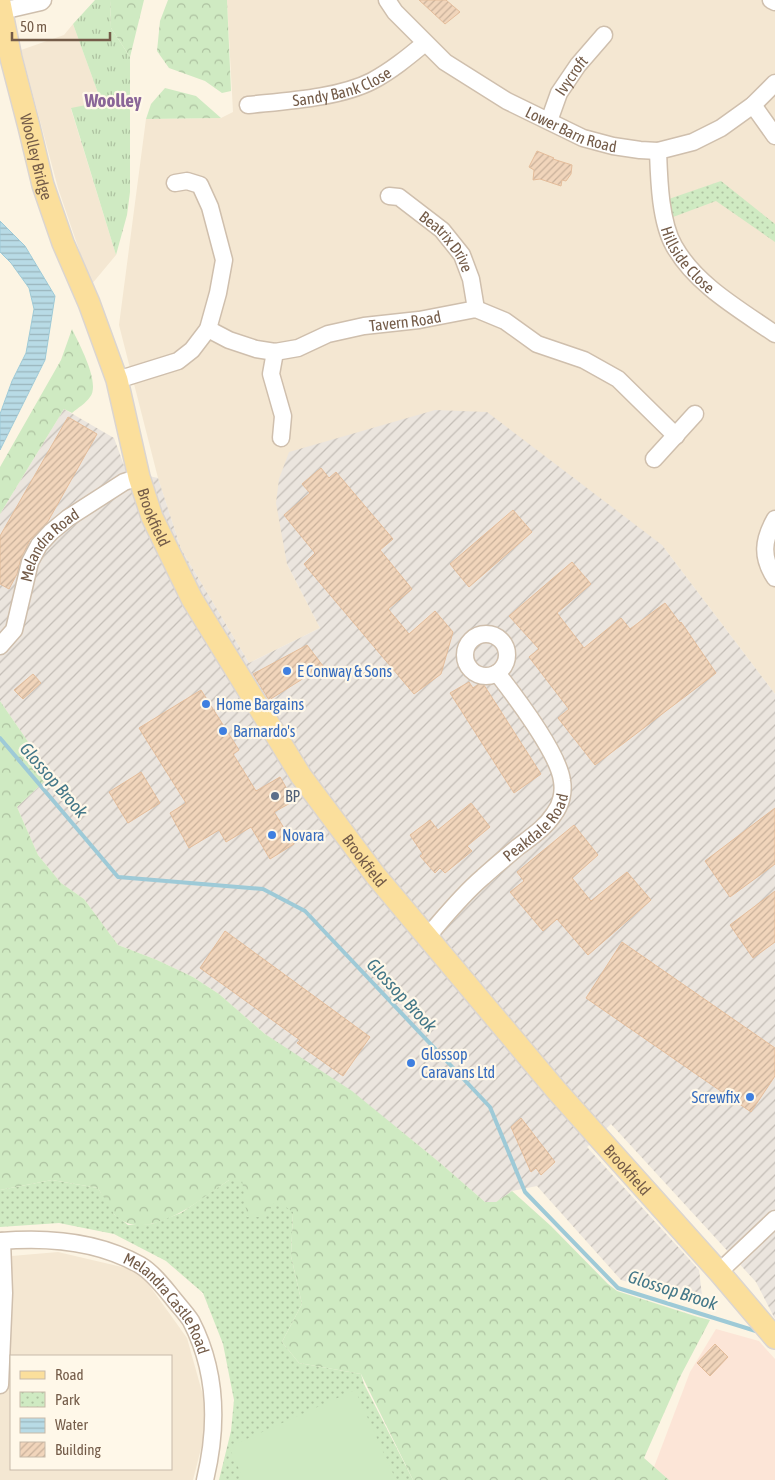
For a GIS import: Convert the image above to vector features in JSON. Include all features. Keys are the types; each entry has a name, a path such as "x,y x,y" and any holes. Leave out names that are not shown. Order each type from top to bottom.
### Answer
{"main road":[{"name":"Woolley Bridge","path":"1,8 11,58 42,185 63,243 89,303"},
{"name":"Brookfield","path":"89,303 117,380 140,477 152,517 192,599 301,776 376,876 556,1090 719,1272 774,1338"}],"street":[{"path":"1,8 41,2 42,0"},
{"name":"Lower Barn Road","path":"387,0 394,12 445,62 507,101 583,138 622,147 658,151 693,142 721,128 753,105 775,83"},
{"path":"771,0 775,2"},
{"name":"Ivycroft","path":"549,121 559,94 578,65 604,35"},
{"name":"Sandy Bank Close","path":"248,105 335,94 370,82 397,66 425,44"},
{"path":"753,105 775,136"},
{"name":"Hillside Close","path":"658,151 665,220 673,245 690,268 720,296 775,334"},
{"path":"117,380 178,361 192,350 208,329 218,293 224,260 218,232 210,207 200,186 187,181 175,183"},
{"name":"Beatrix Drive","path":"389,196 399,196 442,230 457,249 462,256 471,279 476,309"},
{"path":"476,309 505,321 537,344 584,360 618,378 676,436"},
{"name":"Tavern Road","path":"208,329 228,340 256,349 275,352 298,348 328,334 364,326 419,320 476,309"},
{"path":"275,352 271,374 283,416 281,438"},
{"path":"654,458 696,414"},
{"name":"Melandra Road","path":"0,646 14,630 30,562 39,545 68,518 124,482 140,477"},
{"path":"775,519 764,543 766,560 775,578"},
{"name":"Peakdale Road","path":"428,936 459,899 480,879 540,830 555,813 560,801 563,789 557,763 517,699 497,673"},
{"path":"719,1272 775,1219"},
{"name":"Melandra Castle Road","path":"1,1241 35,1239 75,1243 113,1252 142,1266 164,1287 190,1320 204,1351 209,1370 214,1414 210,1458 205,1480"},
{"path":"0,1385 4,1293 1,1241"}],"shaded area":[{"path":"227,0 775,0 775,694 662,545 287,564 320,628 249,663 181,549 158,478 119,325 146,119 221,118 233,112"},
{"path":"73,24 98,93 91,104 71,109 116,255 91,285 58,188 21,50 64,35"},
{"path":"64,409 114,438 126,471 158,478 181,549 249,663 320,628 287,564 276,503 279,479 289,452 435,410 487,412 662,545 775,694 775,1319 756,1282 611,1124 587,1147 699,1270 703,1304 621,1280 537,1186 512,1191 496,1202 485,1202 397,1128 265,1034 219,994 193,977 157,960 118,945 84,899 61,883 38,855 17,807 51,775 0,701 0,514"},
{"path":"58,1252 139,1271 187,1338 209,1417 193,1480 0,1480 0,1257"},
{"path":"716,1329 759,1341 775,1359 775,1480 669,1480 654,1467 690,1372"}],"green space":[{"path":"95,0 110,0 111,28 130,57 130,192 127,215 116,255 71,108 91,104 98,93 73,24"},
{"path":"110,0 144,0 130,57 111,28"},
{"path":"168,0 227,0 231,91 222,93 205,81 169,68 157,51 160,21"},
{"path":"165,88 196,96 221,118 146,119 151,104"},
{"path":"721,181 775,224 775,242 716,201 665,220 663,201"},
{"path":"72,329 88,363 93,391 90,397 72,413 64,409 0,514 0,467 61,360"},
{"path":"0,701 51,775 17,807 38,855 61,883 84,899 118,945 157,960 193,977 219,994 265,1034 352,1091 485,1202 496,1202 512,1191 551,1226 617,1291 710,1320 681,1375 644,1458 669,1480 413,1480 361,1374 299,1363 282,1342 302,1304 291,1256 293,1212 265,1217 247,1217 229,1180 204,1198 173,1216 141,1225 126,1223 114,1214 98,1188 52,1180 0,1190"},
{"path":"52,1180 98,1188 114,1214 128,1225 152,1224 181,1213 229,1180 242,1180 247,1217 265,1217 276,1200 293,1212 291,1256 302,1304 282,1342 299,1363 361,1374 364,1384 413,1480 219,1480 231,1431 234,1400 223,1344 203,1293 166,1261 114,1234 59,1223 0,1227 0,1190"},
{"path":"355,1390 396,1480 244,1480 229,1447"}],"water":[{"path":"0,221 25,246 55,296 45,360 0,450 0,414 12,381 26,353 34,309 29,288 11,263 0,252"}],"building":[{"path":"419,0 446,0 460,12 445,24"},
{"path":"537,151 572,165 571,174 566,181 562,180 561,186 540,179 533,180 534,170 529,167"},
{"path":"68,417 97,434 47,523 30,540 9,589 0,584 0,536"},
{"path":"321,468 329,478 336,472 393,539 380,550 412,589 388,609 409,634 435,611 453,632 441,674 414,694 304,564 315,553 284,515 310,493 302,484"},
{"path":"513,510 532,532 469,587 450,564"},
{"path":"572,562 591,584 557,613 584,648 621,618 630,629 665,603 681,622 716,673 595,765 558,718 569,709 529,657 539,649 509,616"},
{"name":"E Conway & Sons","path":"307,645 323,666 269,700 253,674"},
{"path":"33,674 41,683 23,699 14,690"},
{"path":"469,682 473,688 482,682 541,774 514,793 450,693"},
{"path":"201,690 239,750 233,754 256,791 280,777 294,801 274,812 294,844 270,859 251,827 226,842 219,830 189,848 170,813 186,803 139,728"},
{"path":"141,772 160,803 128,823 109,792"},
{"path":"471,803 490,827 467,846 472,851 445,873 440,868 435,873 420,856 423,854 410,835 430,820 438,830"},
{"path":"775,808 775,864 730,897 705,861"},
{"path":"574,825 598,855 572,878 591,901 627,872 651,900 588,955 557,919 543,931 510,892 524,881 517,872"},
{"path":"775,891 775,942 753,958 730,925"},
{"path":"225,931 370,1037 343,1076 297,1043 300,1040 200,968"},
{"path":"622,942 775,1048 775,1076 751,1112 586,998"},
{"path":"521,1118 555,1162 541,1175 536,1168 531,1172 511,1127"},
{"path":"715,1344 728,1357 710,1376 697,1363"}],"waterway":[{"name":"Glossop Brook","path":"0,738 118,877 263,889 305,911 490,1107 525,1192 618,1288 759,1332"}],"place":[{"name":"E Conway & Sons","path":"287,671"},
{"name":"Home Bargains","path":"206,704"},
{"name":"Barnardo's","path":"223,731"},
{"name":"BP","path":"275,796"},
{"name":"Novara","path":"272,835"},
{"name":"Glossop Caravans Ltd","path":"411,1063"},
{"name":"Screwfix","path":"750,1097"}],"district":[{"name":"Woolley","path":"113,100"}]}
